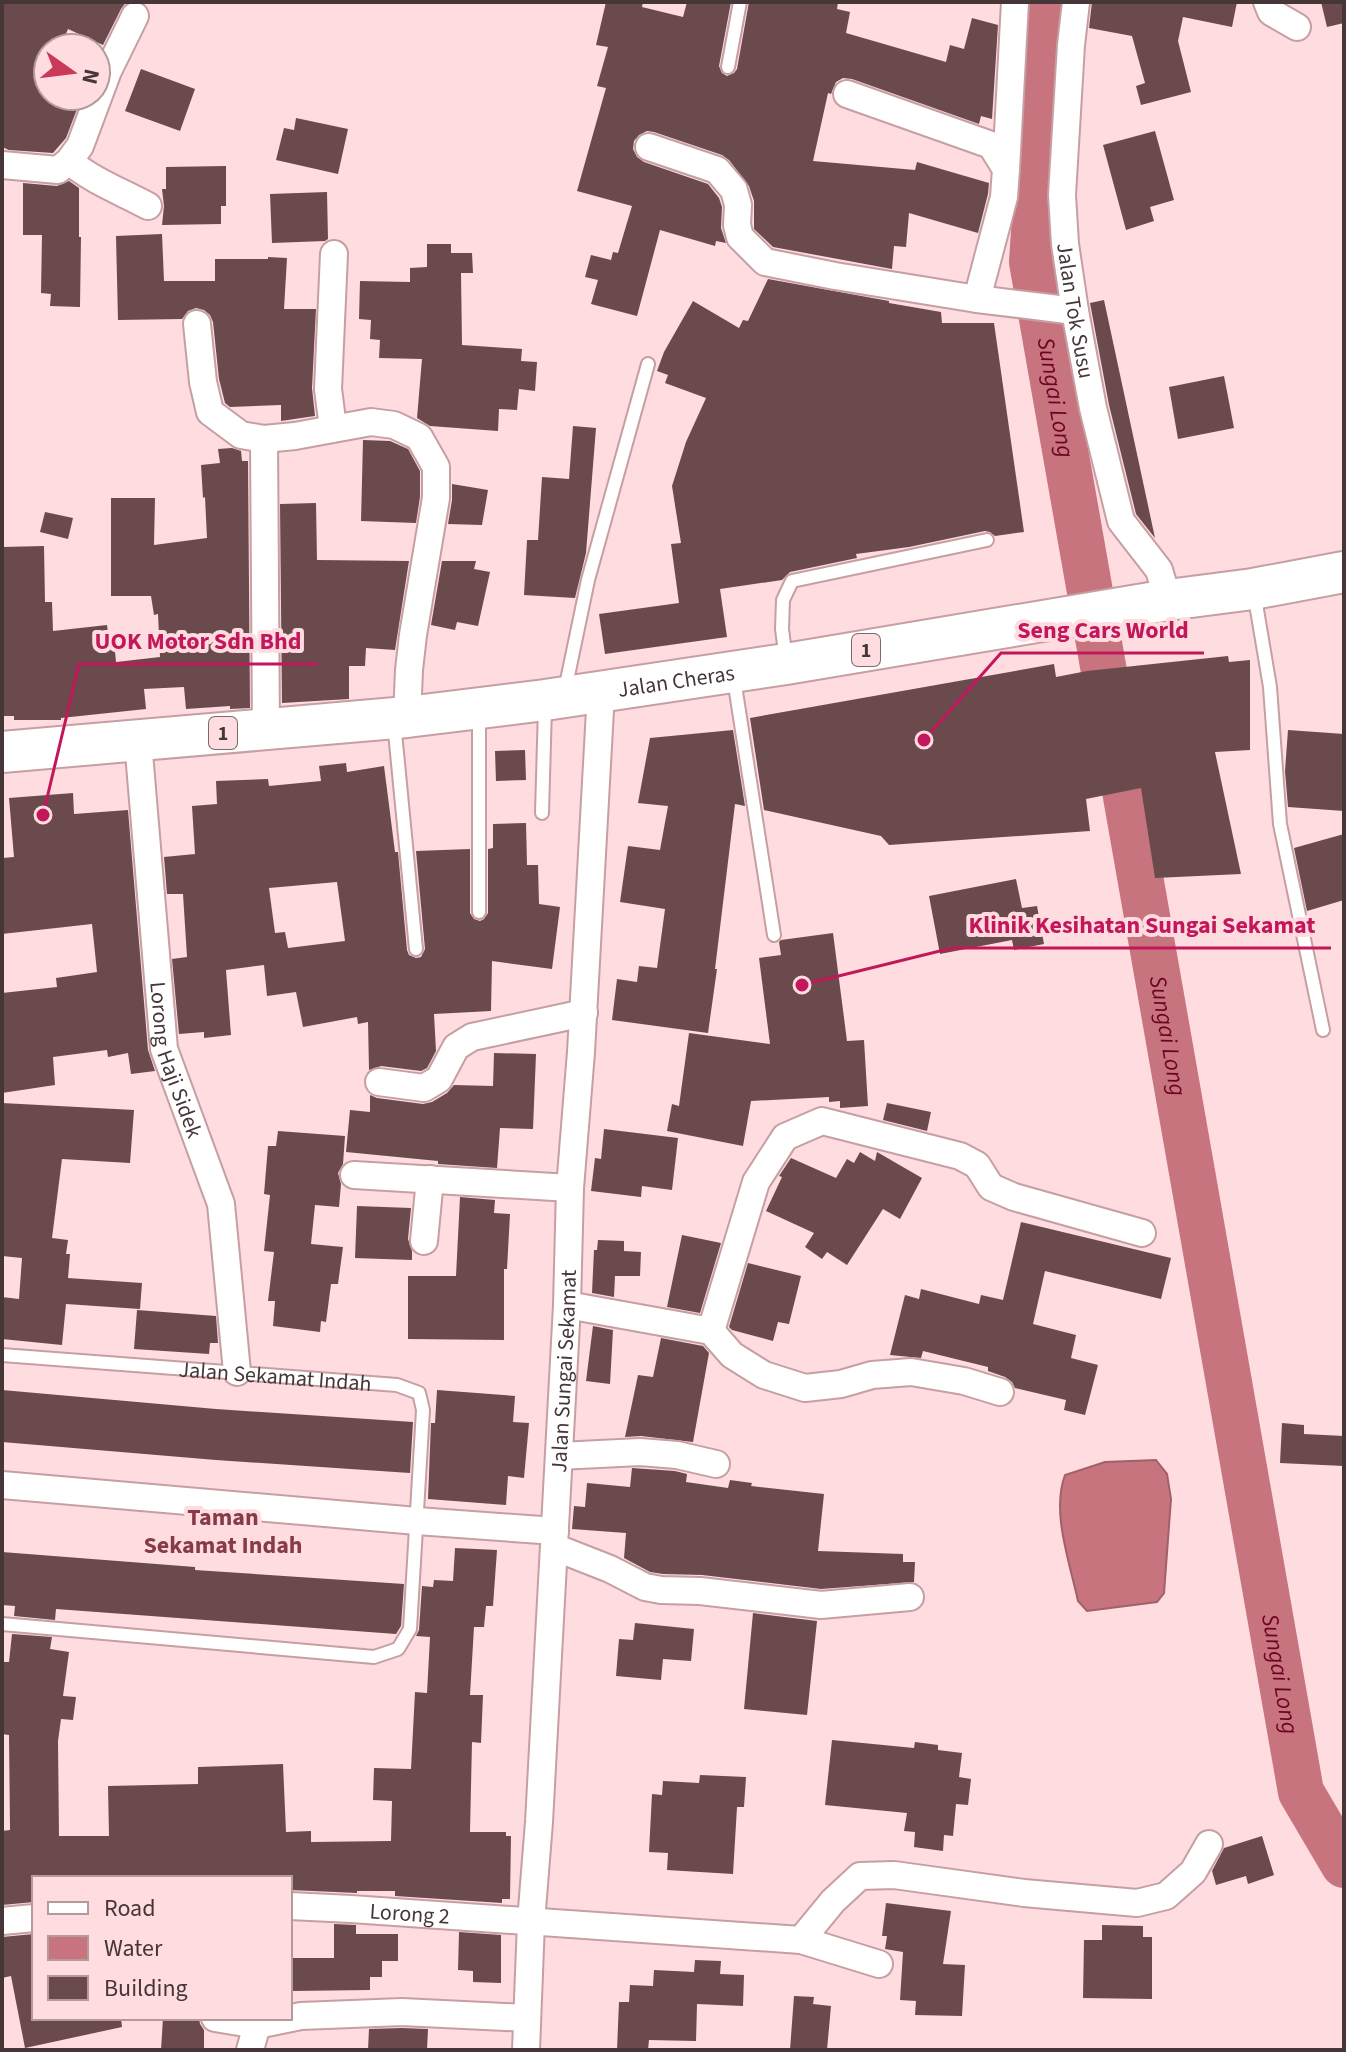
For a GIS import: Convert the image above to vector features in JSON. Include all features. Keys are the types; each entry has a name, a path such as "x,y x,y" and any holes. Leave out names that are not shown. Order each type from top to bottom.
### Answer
{"main road":[{"name":"Jalan Cheras","path":"2,752 400,718 570,696 786,664 1344,572"}],"street":[{"path":"983,300 1004,197 1015,2"},
{"name":"Jalan Tok Susu","path":"1076,2 1062,195 1067,310 1121,521 1159,570 1149,603"},
{"path":"1267,2 1271,12 1297,27"},
{"path":"2,165 58,170 69,161 80,146 108,71 135,16"},
{"path":"847,94 991,145 1006,169"},
{"path":"649,147 717,170 734,190 740,237 765,262 983,300 1067,310"},
{"path":"69,161 85,175 148,206"},
{"path":"333,428 328,389 334,254"},
{"path":"197,324 203,382 210,412 241,435 264,439 371,422 394,425 419,437 436,467 436,498 400,718"},
{"path":"264,439 266,730"},
{"name":"Jalan Sungai Sekamat","path":"526,2050 567,1305 570,1188 584,1013 570,696"},
{"name":"Lorong Haji Sidek","path":"138,741 164,1049 221,1204 237,1372"},
{"path":"379,1082 424,1088 439,1079 456,1047 472,1037 584,1013"},
{"path":"711,1331 756,1182 785,1137 822,1121 960,1156 977,1165 991,1187 1142,1233"},
{"path":"354,1175 570,1188"},
{"path":"424,1241 430,1179"},
{"path":"567,1305 711,1331 732,1355 764,1375 805,1388 841,1384 872,1375 911,1372 964,1381 1000,1392"},
{"path":"559,1456 640,1452 677,1455 716,1464"},
{"path":"2,1485 417,1521 554,1539 645,1587 661,1590 700,1591 821,1605 910,1597"},
{"path":"801,1940 833,1901 860,1876 894,1875 1024,1893 1137,1903 1166,1896 1193,1872 1209,1844"},
{"name":"Lorong 2","path":"292,1906 801,1940 879,1964"},
{"path":"2,1921 32,1918"},
{"path":"292,2018 402,2012 527,2018"},
{"path":"227,2020 257,2025 281,2020"},
{"path":"250,2050 257,2025"}],"lane":[{"path":"728,67 740,2"},
{"path":"542,813 570,696 588,580 648,364"},
{"path":"786,664 783,600 792,581 987,540"},
{"path":"1253,589 1270,687 1280,824 1323,1030"},
{"path":"733,672 774,935"},
{"path":"479,708 479,912"},
{"path":"400,718 416,949"},
{"name":"Jalan Sekamat Indah","path":"2,1355 397,1385 419,1393 423,1410 410,1629 398,1649 374,1657 2,1624"}],"water":[{"path":"1156,1460 1167,1474 1171,1499 1164,1593 1157,1602 1087,1611 1078,1601 1063,1538 1060,1505 1065,1475 1105,1462"}],"building":[{"path":"2,2 126,2 110,32 75,32 68,29 67,32 32,32 32,112 76,112 66,138 53,153 2,147"},
{"path":"606,2 643,2 642,7 683,17 687,2 731,2 719,66 727,76 737,69 749,2 838,2 837,9 850,12 846,33 946,62 950,45 964,49 972,18 998,25 992,119 981,116 979,124 843,78 836,82 831,94 828,93 813,161 915,170 917,162 989,183 978,233 909,213 906,247 894,246 892,269 773,247 754,229 754,201 749,186 729,160 647,131 634,141 633,149 637,157 708,184 722,207 721,228 726,243 716,241 715,246 660,230 637,316 591,304 598,280 585,277 591,255 611,260 613,252 618,253 632,206 577,191 606,88 597,86 608,47 596,45"},
{"path":"1092,2 1237,2 1232,27 1183,17 1178,41 1191,92 1141,105 1136,86 1145,83 1132,36 1089,28"},
{"path":"1321,2 1344,2 1344,23 1327,27"},
{"path":"141,69 195,89 180,131 125,111"},
{"path":"296,118 348,129 338,174 276,160 284,128 294,130"},
{"path":"1155,131 1174,200 1150,207 1154,221 1126,230 1103,145"},
{"path":"226,166 226,206 221,206 221,224 162,225 162,189 166,189 166,167"},
{"path":"69,181 79,188 80,307 50,306 51,294 41,293 42,235 23,235 23,183 57,186"},
{"path":"327,192 328,239 272,243 270,194"},
{"path":"162,234 164,281 215,281 215,259 287,258 284,309 316,309 312,388 315,416 281,421 281,405 230,407 225,403 219,379 213,322 204,310 196,308 188,311 182,319 118,320 116,236"},
{"path":"427,244 451,244 451,253 472,253 473,273 461,273 462,345 522,349 521,361 537,362 535,391 519,389 517,410 499,409 498,431 430,426 417,418 422,359 379,358 380,340 370,339 371,320 359,319 360,281 410,282 410,268 427,267"},
{"path":"768,279 941,312 942,323 994,323 1024,532 995,536 985,531 909,547 856,554 857,558 790,572 782,580 720,589 727,637 605,654 599,614 679,603 671,544 681,543 672,486 686,442 706,398 665,383 668,375 657,371 664,352 693,301 739,328 743,320 748,321"},
{"path":"1104,300 1155,538 1136,514 1109,405 1090,303"},
{"path":"1224,376 1234,428 1178,439 1169,387"},
{"path":"573,426 596,428 586,553 575,598 524,595 527,540 538,540 542,477 569,479"},
{"path":"363,440 390,441 408,449 420,471 416,523 361,521"},
{"path":"218,449 241,451 242,461 248,461 250,708 186,709 184,687 144,689 146,709 61,720 14,720 14,716 2,716 2,547 44,546 45,602 52,602 53,631 107,625 109,641 114,641 116,662 160,657 158,614 154,615 151,596 111,596 111,498 155,498 154,545 207,538 201,465 220,463"},
{"path":"452,484 488,490 482,525 448,524"},
{"path":"316,503 317,560 409,561 395,650 366,648 365,666 349,666 349,699 282,703 280,504"},
{"path":"45,512 73,518 68,539 40,532"},
{"path":"442,561 476,561 474,569 490,572 478,626 457,622 455,630 431,625"},
{"path":"1228,656 1229,662 1250,660 1250,750 1215,752 1241,874 1155,878 1141,788 1086,799 1090,831 889,845 881,836 764,810 750,718 1054,664 1056,677"},
{"path":"733,730 745,806 735,804 708,1033 612,1020 617,979 637,982 639,966 657,968 665,909 620,902 628,846 660,850 668,806 638,803 650,738"},
{"path":"1288,730 1344,734 1344,811 1288,807 1285,771"},
{"path":"525,750 526,780 496,781 495,751"},
{"path":"346,763 347,772 384,766 395,852 398,852 409,955 421,957 425,949 416,851 470,849 470,913 480,921 488,913 488,849 493,848 493,824 526,823 527,865 538,865 539,904 560,907 552,969 492,961 491,1011 434,1014 436,1051 427,1068 421,1071 381,1066 369,1070 368,1022 358,1024 357,1017 303,1027 296,992 267,996 264,965 226,970 231,1035 204,1038 204,1032 179,1034 172,959 187,957 183,894 167,894 164,857 195,854 192,806 217,804 216,781 268,779 269,786 321,781 319,766","holes":["337,882 345,941 288,948 285,932 275,933 269,888"]},
{"path":"73,793 74,814 128,810 148,1050 155,1071 131,1074 128,1053 108,1057 107,1050 53,1057 55,1085 2,1093 2,993 57,987 56,978 97,972 92,924 2,934 2,858 14,857 9,798"},
{"path":"1344,834 1344,900 1307,911 1294,848"},
{"path":"1016,879 1022,908 1037,906 1044,944 1014,950 1012,940 940,954 929,896"},
{"path":"833,933 847,1041 864,1040 868,1106 840,1108 840,1101 829,1102 829,1097 751,1101 743,1146 667,1131 672,1104 679,1106 689,1033 770,1044 759,958 781,955 781,940"},
{"path":"494,1053 536,1054 533,1129 500,1128 497,1168 346,1152 350,1110 370,1112 370,1095 423,1104 447,1093 454,1085 493,1086"},
{"path":"2,1103 134,1110 130,1163 62,1159 52,1238 68,1240 68,1278 142,1283 140,1309 66,1304 62,1345 2,1339 2,1297 19,1299 22,1258 2,1256"},
{"path":"887,1103 931,1112 927,1131 883,1120"},
{"path":"604,1129 678,1138 672,1190 642,1186 641,1197 591,1191 595,1158 601,1159"},
{"path":"278,1131 345,1136 343,1164 338,1173 341,1184 339,1207 315,1205 311,1244 343,1247 338,1284 331,1284 326,1322 321,1321 320,1332 273,1326 275,1301 268,1301 274,1252 264,1251 270,1195 264,1194 268,1146 276,1146"},
{"path":"860,1152 875,1161 877,1152 922,1178 900,1219 883,1209 847,1265 827,1252 822,1259 805,1247 814,1233 766,1211 782,1177 779,1176 791,1158 836,1178 847,1159 854,1163"},
{"path":"460,1197 495,1200 494,1213 510,1214 507,1269 504,1269 504,1340 408,1339 408,1276 456,1276"},
{"path":"357,1206 411,1208 408,1239 412,1260 355,1258"},
{"path":"1021,1222 1171,1258 1161,1299 1045,1271 1033,1324 1076,1335 1071,1358 1098,1365 1085,1415 1064,1410 1066,1400 1015,1388 1005,1377 988,1371 988,1367 923,1351 921,1358 890,1355 905,1295 919,1299 921,1289 979,1304 981,1295 1003,1300"},
{"path":"682,1235 721,1243 700,1313 667,1307"},
{"path":"598,1240 624,1241 624,1251 641,1252 640,1276 615,1276 614,1297 592,1293 594,1250 597,1250"},
{"path":"748,1263 801,1276 789,1324 778,1322 773,1341 729,1327"},
{"path":"137,1310 216,1316 218,1343 210,1343 209,1354 134,1349"},
{"path":"593,1326 613,1330 610,1384 586,1381"},
{"path":"661,1338 703,1346 709,1353 693,1442 625,1437 638,1375 653,1377"},
{"path":"2,1390 413,1422 410,1473 2,1442"},
{"path":"437,1390 515,1396 513,1422 529,1423 524,1478 508,1476 506,1505 428,1499 431,1423 435,1423"},
{"path":"1282,1423 1304,1425 1304,1434 1344,1436 1344,1466 1280,1463"},
{"path":"632,1468 675,1471 687,1474 686,1482 728,1488 730,1480 752,1483 751,1486 824,1494 818,1551 903,1554 903,1562 915,1562 914,1582 821,1589 650,1572 624,1558 626,1533 572,1529 574,1506 585,1507 587,1483 630,1487"},
{"path":"455,1548 497,1550 493,1606 486,1606 484,1627 474,1627 470,1695 483,1695 481,1743 472,1742 470,1832 506,1832 506,1836 511,1836 510,1899 502,1899 502,1903 395,1896 395,1891 292,1890 292,1876 32,1876 32,1902 2,1905 2,1831 10,1830 9,1735 2,1734 2,1662 9,1662 12,1634 52,1637 50,1649 69,1652 63,1696 76,1697 73,1720 61,1719 58,1741 59,1836 109,1836 108,1786 198,1784 198,1767 283,1764 286,1832 311,1831 311,1842 391,1841 392,1801 373,1800 374,1768 411,1769 415,1692 427,1693 430,1637 416,1636 422,1586 433,1587 434,1580 453,1581"},
{"path":"2,1552 195,1567 195,1570 404,1584 401,1626 396,1634 56,1609 55,1620 14,1616 15,1606 2,1605"},
{"path":"753,1613 817,1621 807,1715 744,1709"},
{"path":"635,1623 694,1629 691,1661 663,1659 661,1680 616,1676 619,1639 633,1640"},
{"path":"832,1740 914,1748 915,1742 938,1745 938,1750 962,1753 959,1777 971,1779 968,1805 956,1804 953,1836 944,1835 943,1851 914,1847 915,1832 904,1831 907,1813 825,1805"},
{"path":"700,1775 746,1777 744,1807 737,1807 733,1874 667,1870 668,1853 649,1852 652,1794 662,1795 663,1781 699,1783"},
{"path":"1262,1836 1274,1875 1248,1884 1246,1876 1216,1885 1212,1871 1224,1848"},
{"path":"886,1903 951,1911 943,1964 965,1965 962,2016 915,2015 916,2001 900,2000 903,1952 885,1949 887,1936 882,1936"},
{"path":"334,1924 356,1925 356,1934 398,1934 398,1961 382,1961 382,1977 370,1977 370,1990 292,1991 292,1958 334,1958"},
{"path":"1102,1925 1143,1926 1143,1937 1152,1937 1152,1999 1083,1998 1084,1940 1102,1940"},
{"path":"459,1932 501,1935 501,1983 473,1982 473,1971 458,1970"},
{"path":"32,1934 32,2020 121,2020 122,2027 25,2048 11,1976 2,1978 2,1937"},
{"path":"695,1960 721,1961 720,1974 744,1975 743,2006 697,2004 696,2041 649,2040 648,2050 617,2050 619,2002 629,2002 630,1985 653,1986 654,1970 694,1972"},
{"path":"794,1996 814,1997 813,2004 831,2006 827,2050 790,2050"},
{"path":"163,2020 199,2020 204,2030 204,2050 161,2050"},
{"path":"369,2029 428,2029 427,2050 368,2050"}],"waterway":[{"name":"Sungai Long","path":"1049,2 1032,262 1301,1792 1344,1865"}],"place":[{"name":"Seng Cars World","path":"924,740"},
{"name":"UOK Motor Sdn Bhd","path":"43,815"},
{"name":"Klinik Kesihatan Sungai Sekamat","path":"802,985"}],"district":[{"name":"Taman Sekamat Indah","path":"223,1531"}]}
